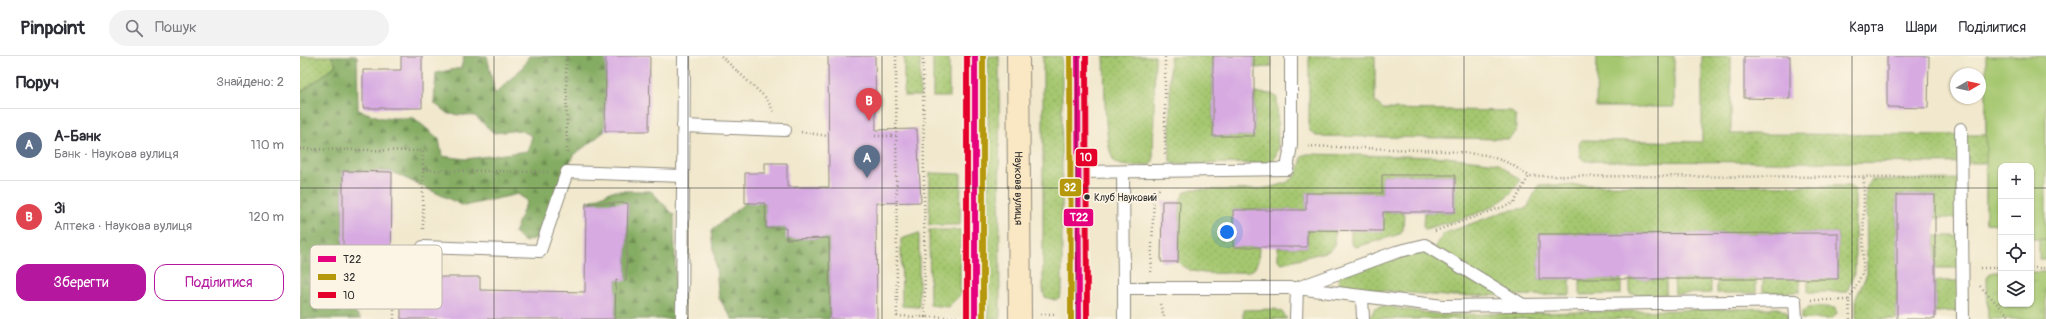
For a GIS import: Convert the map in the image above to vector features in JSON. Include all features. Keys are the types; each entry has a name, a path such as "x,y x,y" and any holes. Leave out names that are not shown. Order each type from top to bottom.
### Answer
{"main road":[{"name":"Наукова вулиця","path":"1018,56 1029,317"},
{"path":"1078,56 1078,319"}],"lane":[{"path":"682,319 684,56"},
{"path":"975,56 975,319"},
{"path":"1079,172 1287,169 1291,145 1291,56"},
{"path":"683,126 785,130"},
{"path":"1961,130 1964,319"},
{"path":"442,248 540,251 567,172 683,176"},
{"path":"1123,172 1124,319"},
{"path":"1296,288 1396,252 1425,245 1523,305"},
{"path":"1124,288 1296,288 1443,306 1795,300 1796,319"},
{"path":"1296,288 1296,319"},
{"path":"1362,296 1363,319"}],"path":[{"path":"423,170 567,172 566,56"},
{"path":"721,56 766,98 785,130 828,136"},
{"path":"896,56 897,318 961,317"},
{"path":"923,56 925,318"},
{"path":"1165,56 1165,155"},
{"path":"875,136 896,136"},
{"path":"1291,145 1447,151 1486,155 1509,163 1529,176 1961,177"},
{"path":"300,149 423,151 423,245"},
{"path":"1850,319 1849,300 1863,272 1864,177"},
{"path":"1152,278 1154,195 1165,182"},
{"path":"1963,268 1998,268"},
{"path":"1963,268 2012,319"},
{"path":"2034,268 2046,268"},
{"path":"1795,300 1849,300"},
{"path":"1159,301 1165,319"},
{"path":"1029,317 1057,314"}],"green space":[{"path":"300,56 331,56 336,65 300,93"},
{"path":"331,56 357,56 358,110 382,118 414,118 439,139 442,156 466,159 528,151 532,136 520,130 494,133 475,116 448,114 434,103 436,73 461,68 464,56 487,56 495,94 522,68 529,56 606,56 605,131 574,155 559,183 559,214 541,236 525,242 514,233 527,201 518,194 464,206 392,172 343,171 343,245 310,245 310,309 352,309 361,319 300,319 300,93 336,65"},
{"path":"904,56 920,56 920,96 904,96"},
{"path":"933,56 949,56 949,97 933,97"},
{"path":"988,56 999,56 1000,319 988,319"},
{"path":"1043,56 1062,56 1062,291 1060,297 1055,300 1045,297 1043,291"},
{"path":"1104,56 1155,56 1153,162 1150,165 1120,165 1116,163 1112,157 1107,130"},
{"path":"1170,56 1213,56 1213,136 1254,136 1255,93 1272,94 1277,98 1278,150 1273,161 1262,163 1174,164 1170,161"},
{"path":"1254,56 1271,56 1271,67 1254,68"},
{"path":"1309,56 1375,56 1375,102 1383,109 1511,111 1516,117 1516,132 1509,139 1316,136 1309,130"},
{"path":"1597,56 1674,56 1674,107 1596,107"},
{"path":"1702,56 1731,56 1731,134 1986,135 1986,94 2029,163 1998,163 1998,224 1986,223 1986,163 1585,161 1580,157 1579,144 1582,140 1702,142"},
{"path":"1986,56 2046,56 2046,239 2034,239 2034,163 1998,163 1998,224 1986,223"},
{"path":"1307,154 1446,157 1498,163 1520,180 1513,191 1492,207 1465,218 1425,229 1423,226 1424,212 1455,212 1455,175 1382,175 1382,193 1306,193 1306,210 1233,210 1233,247 1259,247 1258,261 1254,269 1248,272 1201,273 1192,271 1178,262 1180,201 1184,193 1192,189 1247,190 1276,186 1287,182 1295,176 1300,166 1302,156"},
{"path":"930,173 961,174 960,225 929,225"},
{"path":"1959,179 1960,218 1935,218 1934,195 1897,195 1897,319 1856,319 1856,298 1867,274 1866,186 1872,180"},
{"path":"1539,185 1849,186 1855,190 1855,271 1847,292 1808,292 1808,278 1838,278 1838,233 1539,234 1539,279 1570,279 1570,295 1445,296 1341,287 1338,283 1340,275 1435,248 1443,234 1506,211 1527,208"},
{"path":"612,191 651,191 674,215 676,302 674,319 615,319 616,280 626,280 628,204 586,203"},
{"path":"745,203 765,203 766,228 786,228 787,239 829,238 830,319 732,319 719,298 712,230"},
{"path":"1383,212 1404,212 1403,229 1400,234 1356,247 1351,244 1351,230"},
{"path":"929,230 961,230 960,295 948,307 930,305"},
{"path":"1307,230 1335,230 1334,246 1329,251 1282,263 1278,260 1278,247 1307,247"},
{"path":"919,233 919,307 902,306 901,239"},
{"path":"1935,236 1960,236 1960,268 1935,268"},
{"path":"2039,239 2046,239 2046,259 2039,259"},
{"path":"1998,272 1998,307 2034,307 2034,272 2046,272 2046,319 1988,319 1987,278 1989,274"},
{"path":"1800,278 1800,292 1763,293 1763,279"},
{"path":"1580,279 1621,279 1621,294 1580,295"},
{"path":"1630,279 1666,279 1666,294 1630,294"},
{"path":"1674,279 1710,279 1711,293 1675,294"},
{"path":"1717,279 1756,279 1756,293 1717,293"},
{"path":"1935,281 1960,281 1960,311 1935,312"},
{"path":"1384,306 1441,315 1778,308 1786,312 1789,319 1369,319 1375,308"},
{"path":"1813,306 1835,308 1837,313 1832,319 1801,319 1803,311"},
{"path":"1275,309 1282,312 1287,319 1243,319 1243,310"}],"building":[{"path":"401,56 422,56 422,108 363,108 363,70 401,70"},
{"path":"606,56 650,56 649,131 605,131"},
{"path":"828,56 875,56 876,130 917,129 921,202 876,203 877,319 830,319 829,238 786,239 786,228 766,228 765,203 745,203 745,173 765,173 765,163 787,163 787,187 829,187"},
{"path":"1213,56 1254,56 1254,136 1213,136"},
{"path":"1744,56 1790,56 1790,99 1744,98"},
{"path":"1887,56 1929,56 1928,108 1887,107"},
{"path":"343,171 392,172 391,245 343,245"},
{"path":"1382,175 1455,175 1455,212 1383,212 1383,231 1307,230 1307,247 1233,247 1233,210 1306,210 1306,193 1382,193"},
{"path":"1897,195 1935,195 1935,319 1897,319"},
{"path":"1162,201 1180,201 1178,262 1161,262"},
{"path":"586,203 628,203 626,281 616,280 615,319 401,319 401,309 442,309 442,277 480,277 480,290 585,292"},
{"path":"1838,233 1838,279 1539,279 1539,234"}],"transit line":[{"name":"10","path":"967,56 967,319"},
{"name":"Т22","path":"975,56 975,319"},
{"name":"32","path":"983,56 983,319"},
{"name":"32","path":"1070,56 1071,319"},
{"name":"Т22","path":"1078,56 1079,319"},
{"name":"10","path":"1086,56 1087,319"}],"place":[{"name":"3і","path":"869,121"},
{"name":"А-Банк","path":"867,178"},
{"name":"Клуб Науковий","path":"1087,197"}]}
